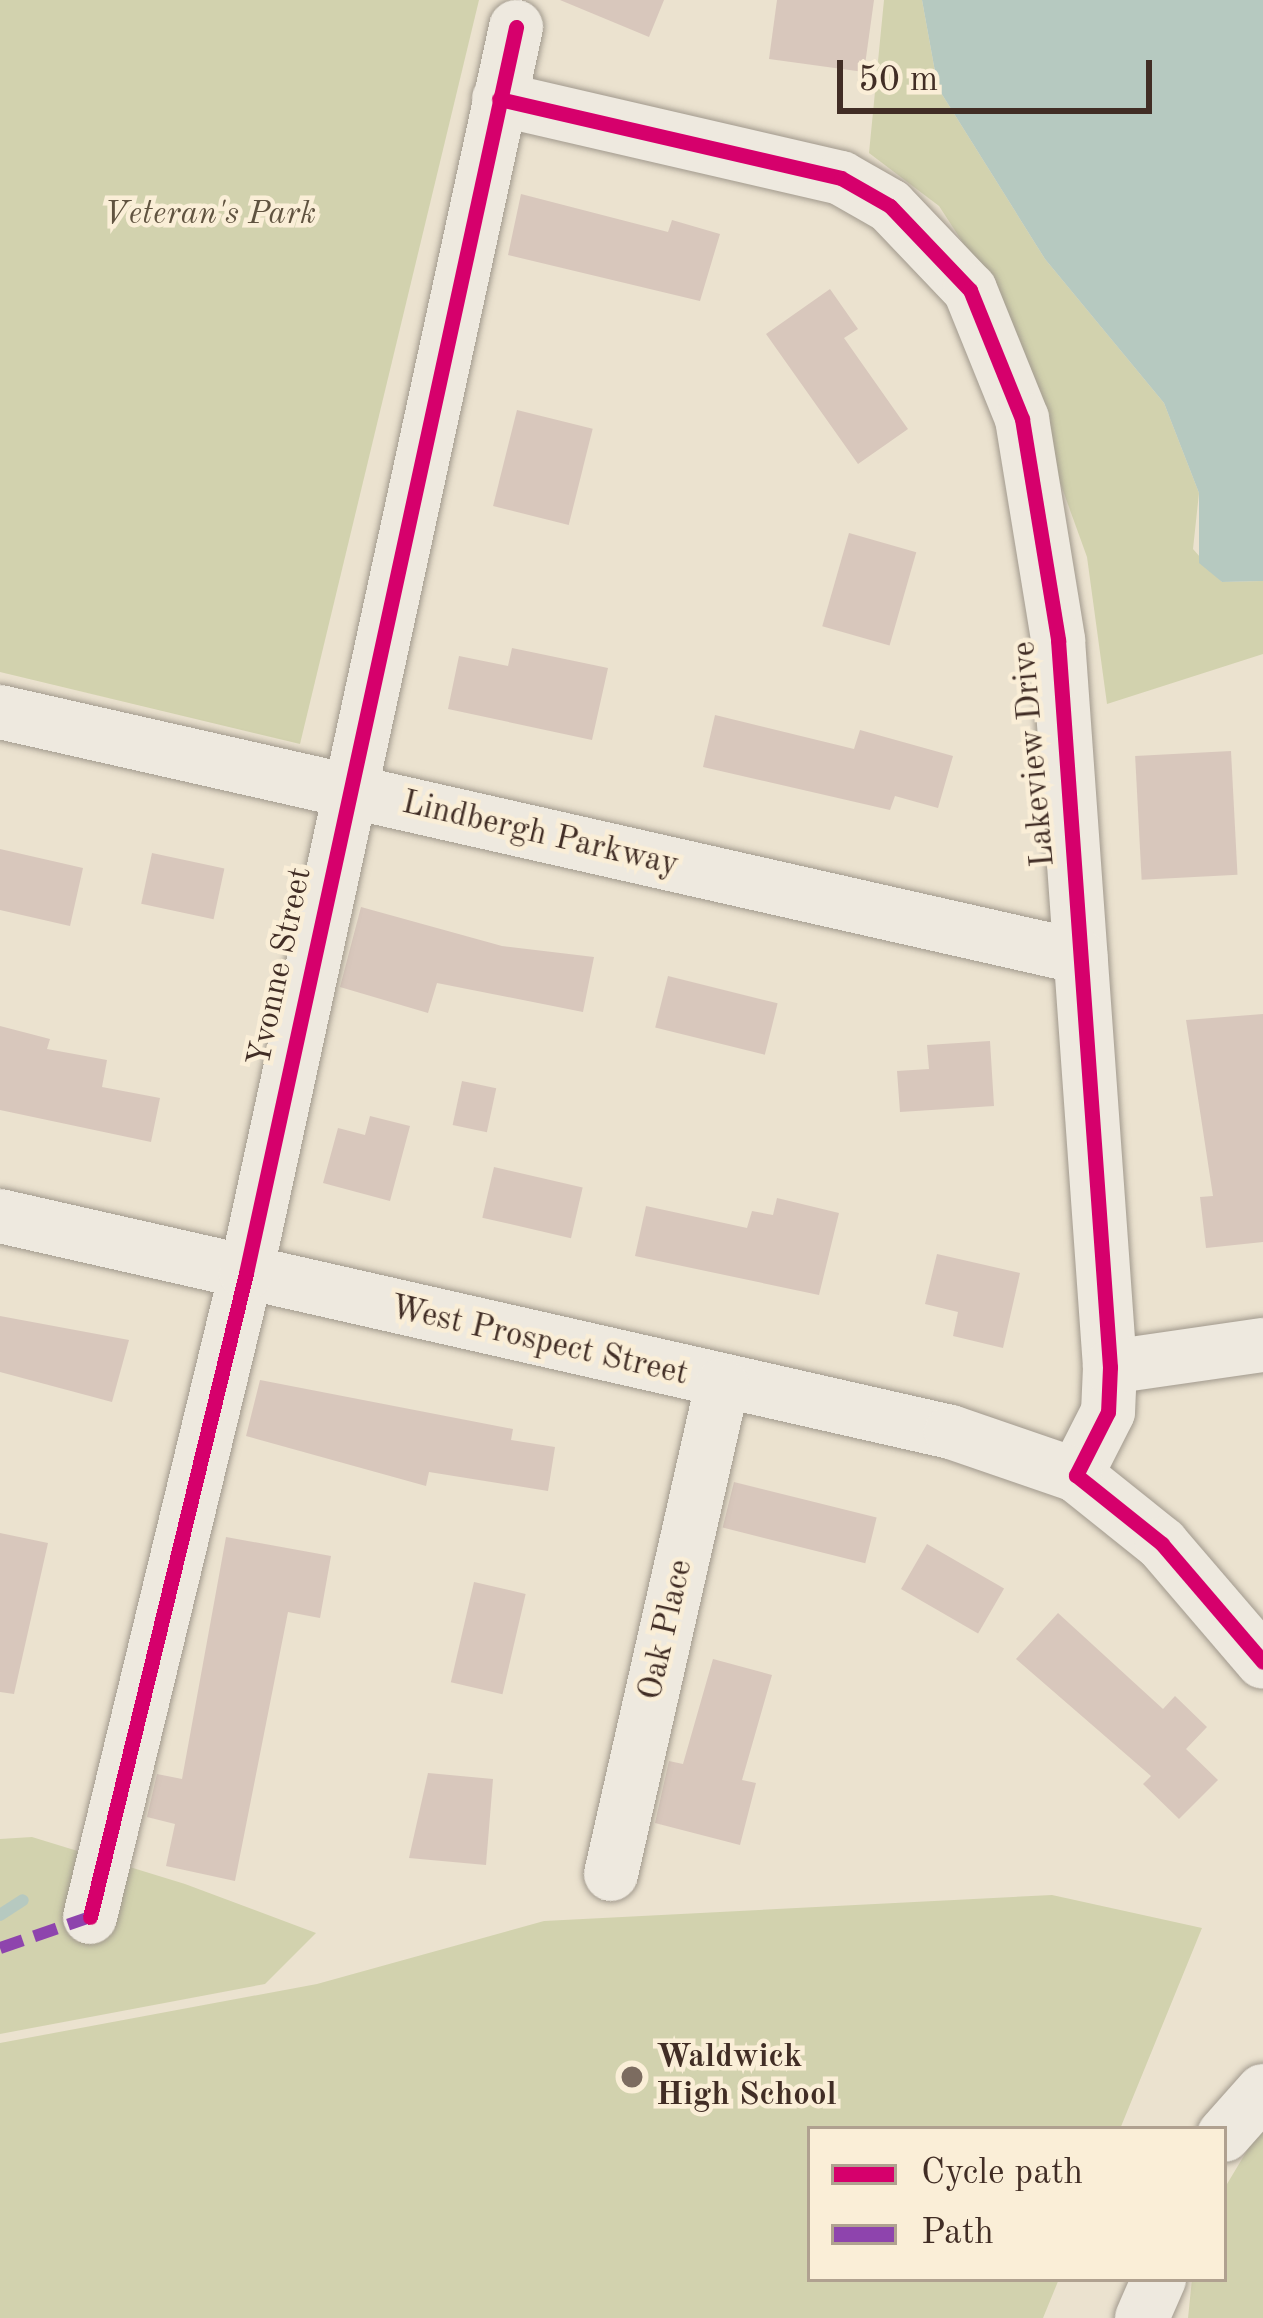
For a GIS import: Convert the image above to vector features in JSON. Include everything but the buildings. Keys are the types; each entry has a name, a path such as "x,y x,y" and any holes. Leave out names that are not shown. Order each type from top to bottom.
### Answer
{"street":[{"name":"Yvonne Street","path":"91,1917 245,1274 516,27"},
{"name":"Lakeview Drive","path":"499,99 841,178 890,206 970,290 1022,419 1058,640 1110,1367 1108,1412 1076,1475"},
{"name":"Lindbergh Parkway","path":"0,712 1081,957"},
{"name":"West Prospect Street","path":"0,1216 722,1384 951,1432 1076,1475"},
{"path":"1110,1367 1263,1345"},
{"name":"Oak Place","path":"611,1874 722,1384"},
{"path":"1076,1475 1162,1544 1263,1662"},
{"path":"1227,2132 1263,2092"},
{"path":"1142,2318 1158,2282"}],"green space":[{"name":"Veteran's Park","path":"0,0 479,0 300,744 0,672"},
{"path":"884,0 922,0 938,88 1045,259 1164,403 1199,493 1193,549 1222,582 1263,581 1263,654 1107,704 1087,557 986,278 939,206 869,153"},
{"path":"32,1837 185,1884 316,1933 265,1984 0,2034 0,1839"},
{"name":"Waldwick High School","path":"1052,1895 1202,1928 1121,2126 807,2126 807,2282 1058,2282 1043,2318 0,2318 0,2043 317,1984 544,1921"},
{"path":"1263,2124 1263,2318 1188,2318 1192,2282 1227,2282 1227,2184"}],"shaded area":[{"path":"922,0 1263,0 1263,581 1222,582 1199,563 1199,493 1164,403 1045,259 938,88"}],"waterway":[{"path":"0,1915 23,1900"}],"marked path":[{"path":"0,1948 90,1917"}],"cycle path":[{"path":"90,1917 246,1273 516,27"},
{"path":"499,99 841,178 890,206 970,290 1022,419 1058,640 1110,1367 1108,1412 1076,1475 1162,1544 1263,1662"}],"place":[{"name":"Waldwick High School","path":"632,2077"}]}
